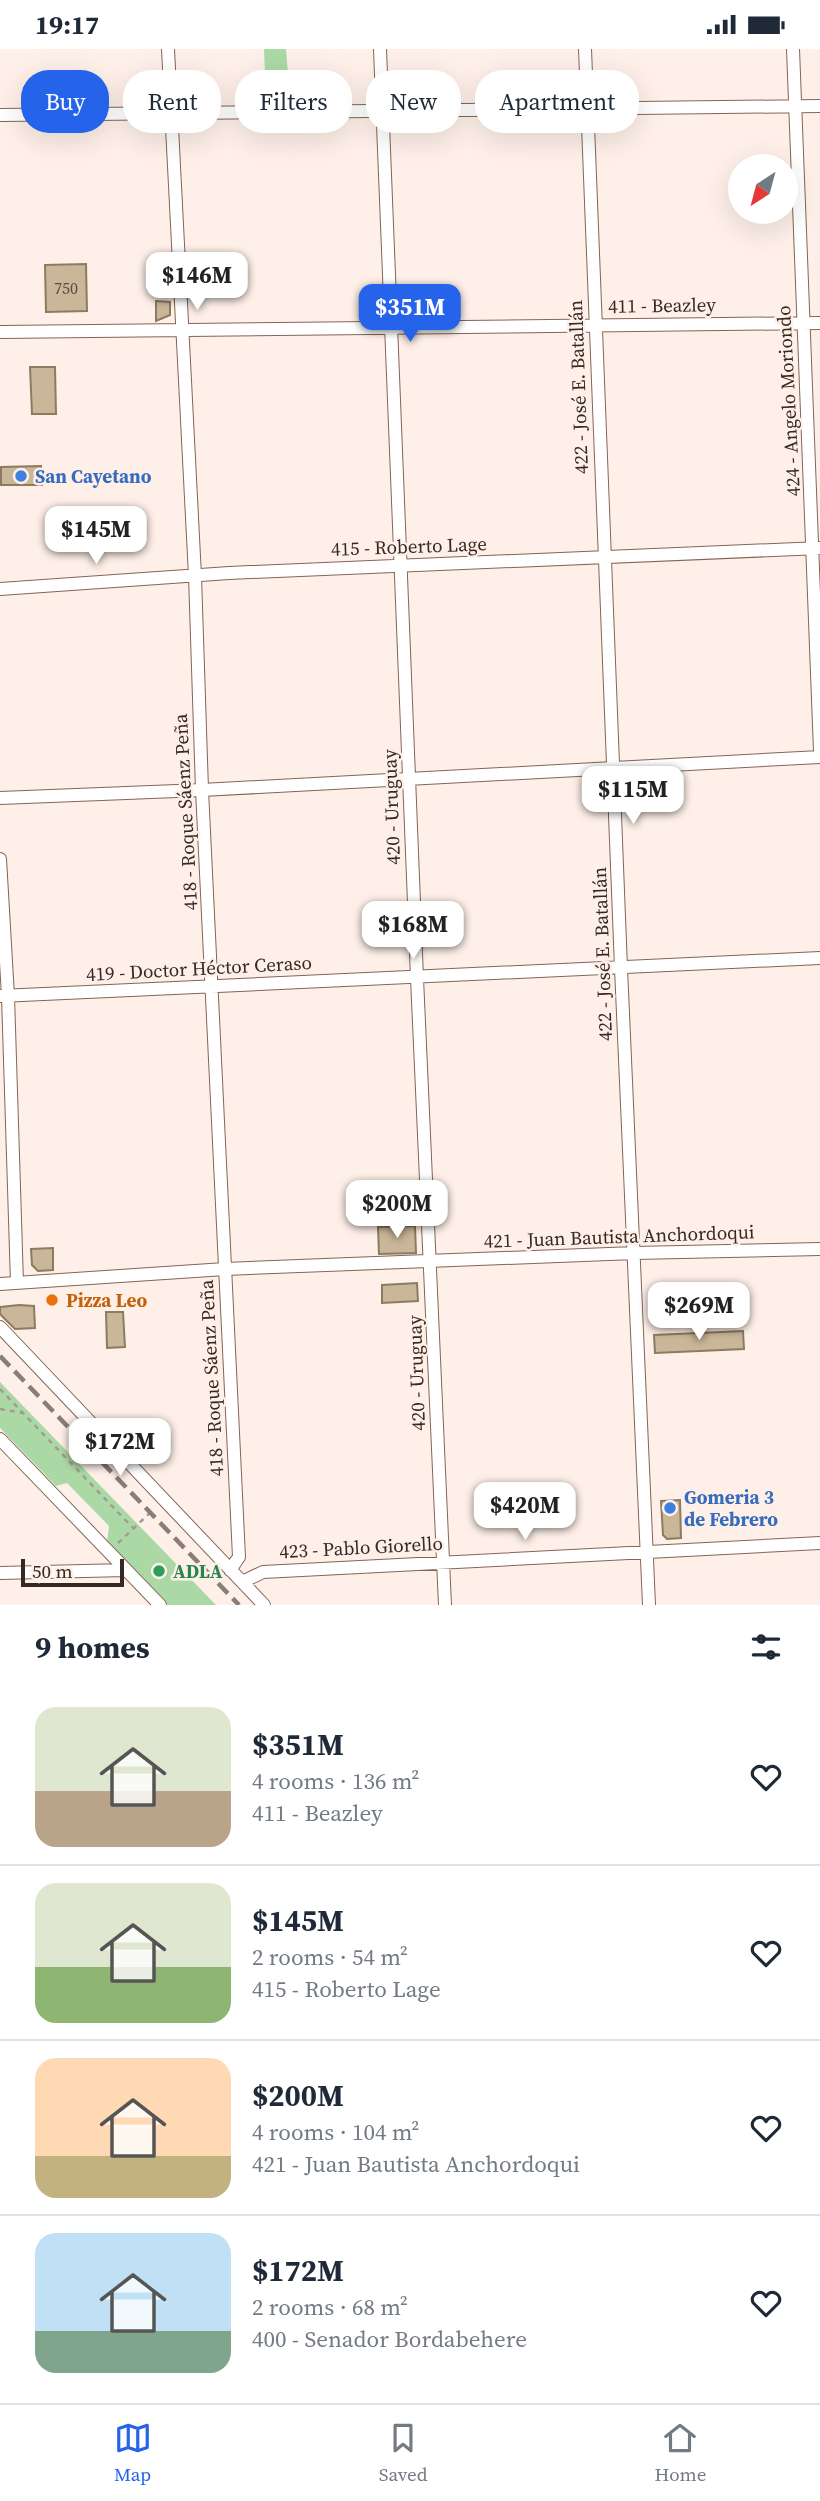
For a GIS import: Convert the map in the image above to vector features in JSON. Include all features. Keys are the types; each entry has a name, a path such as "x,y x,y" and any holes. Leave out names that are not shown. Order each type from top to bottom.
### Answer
{"street":[{"name":"418 - Roque Sáenz Peña","path":"168,49 169,70"},
{"name":"420 - Uruguay","path":"380,49 381,70"},
{"name":"422 - José E. Batallán","path":"585,49 586,70"},
{"name":"424 - Angelo Moriondo","path":"793,49 803,323 817,548 820,751"},
{"path":"639,107 820,106"},
{"path":"221,113 366,111"},
{"path":"0,115 123,114"},
{"name":"418 - Roque Sáenz Peña","path":"171,133 195,576 202,790 239,1557 230,1570"},
{"name":"420 - Uruguay","path":"383,133 445,1605"},
{"name":"422 - José E. Batallán","path":"588,133 649,1605"},
{"name":"411 - Beazley","path":"0,331 820,323"},
{"name":"415 - Roberto Lage","path":"0,589 195,576 817,548"},
{"path":"0,798 820,757"},
{"path":"0,859 17,1283"},
{"name":"419 - Doctor Héctor Ceraso","path":"4,996 820,958"},
{"name":"421 - Juan Bautista Anchordoqui","path":"0,1284 225,1269 634,1253 820,1249"},
{"path":"0,1327 264,1605"},
{"path":"0,1439 160,1605"},
{"name":"423 - Pablo Giorello","path":"242,1582 263,1572 820,1543"},
{"path":"0,1573 126,1570"}],"path":[{"path":"0,1389 133,1528"},
{"path":"0,1409 23,1413"},
{"path":"108,1552 155,1507"}],"green space":[{"path":"264,49 286,49 288,70 265,70"},
{"path":"0,1382 216,1605 167,1605 107,1542 109,1526 67,1483 56,1486 0,1428"}],"building":[{"path":"86,264 87,311 46,312 45,265"},
{"path":"156,301 170,302 170,315 156,321"},
{"path":"30,367 55,367 56,414 32,414"},
{"name":"San Cayetano","path":"41,466 42,485 1,485 1,467"},
{"path":"415,1226 416,1253 379,1254 378,1227"},
{"path":"53,1248 53,1270 38,1271 32,1265 31,1249"},
{"path":"417,1283 418,1301 382,1303 382,1285"},
{"path":"34,1306 35,1328 15,1329 0,1314 0,1307"},
{"path":"106,1312 123,1312 125,1347 107,1348"},
{"path":"743,1331 744,1349 655,1353 654,1335"},
{"path":"680,1500 681,1538 667,1539 663,1535 661,1501"}],"railway":[{"path":"0,1356 239,1605"}],"place":[{"name":"San Cayetano","path":"21,476"},
{"name":"Pizza Leo","path":"52,1300"},
{"name":"Gomeria 3 de Febrero","path":"670,1508"},
{"name":"ADLA","path":"159,1571"}]}
